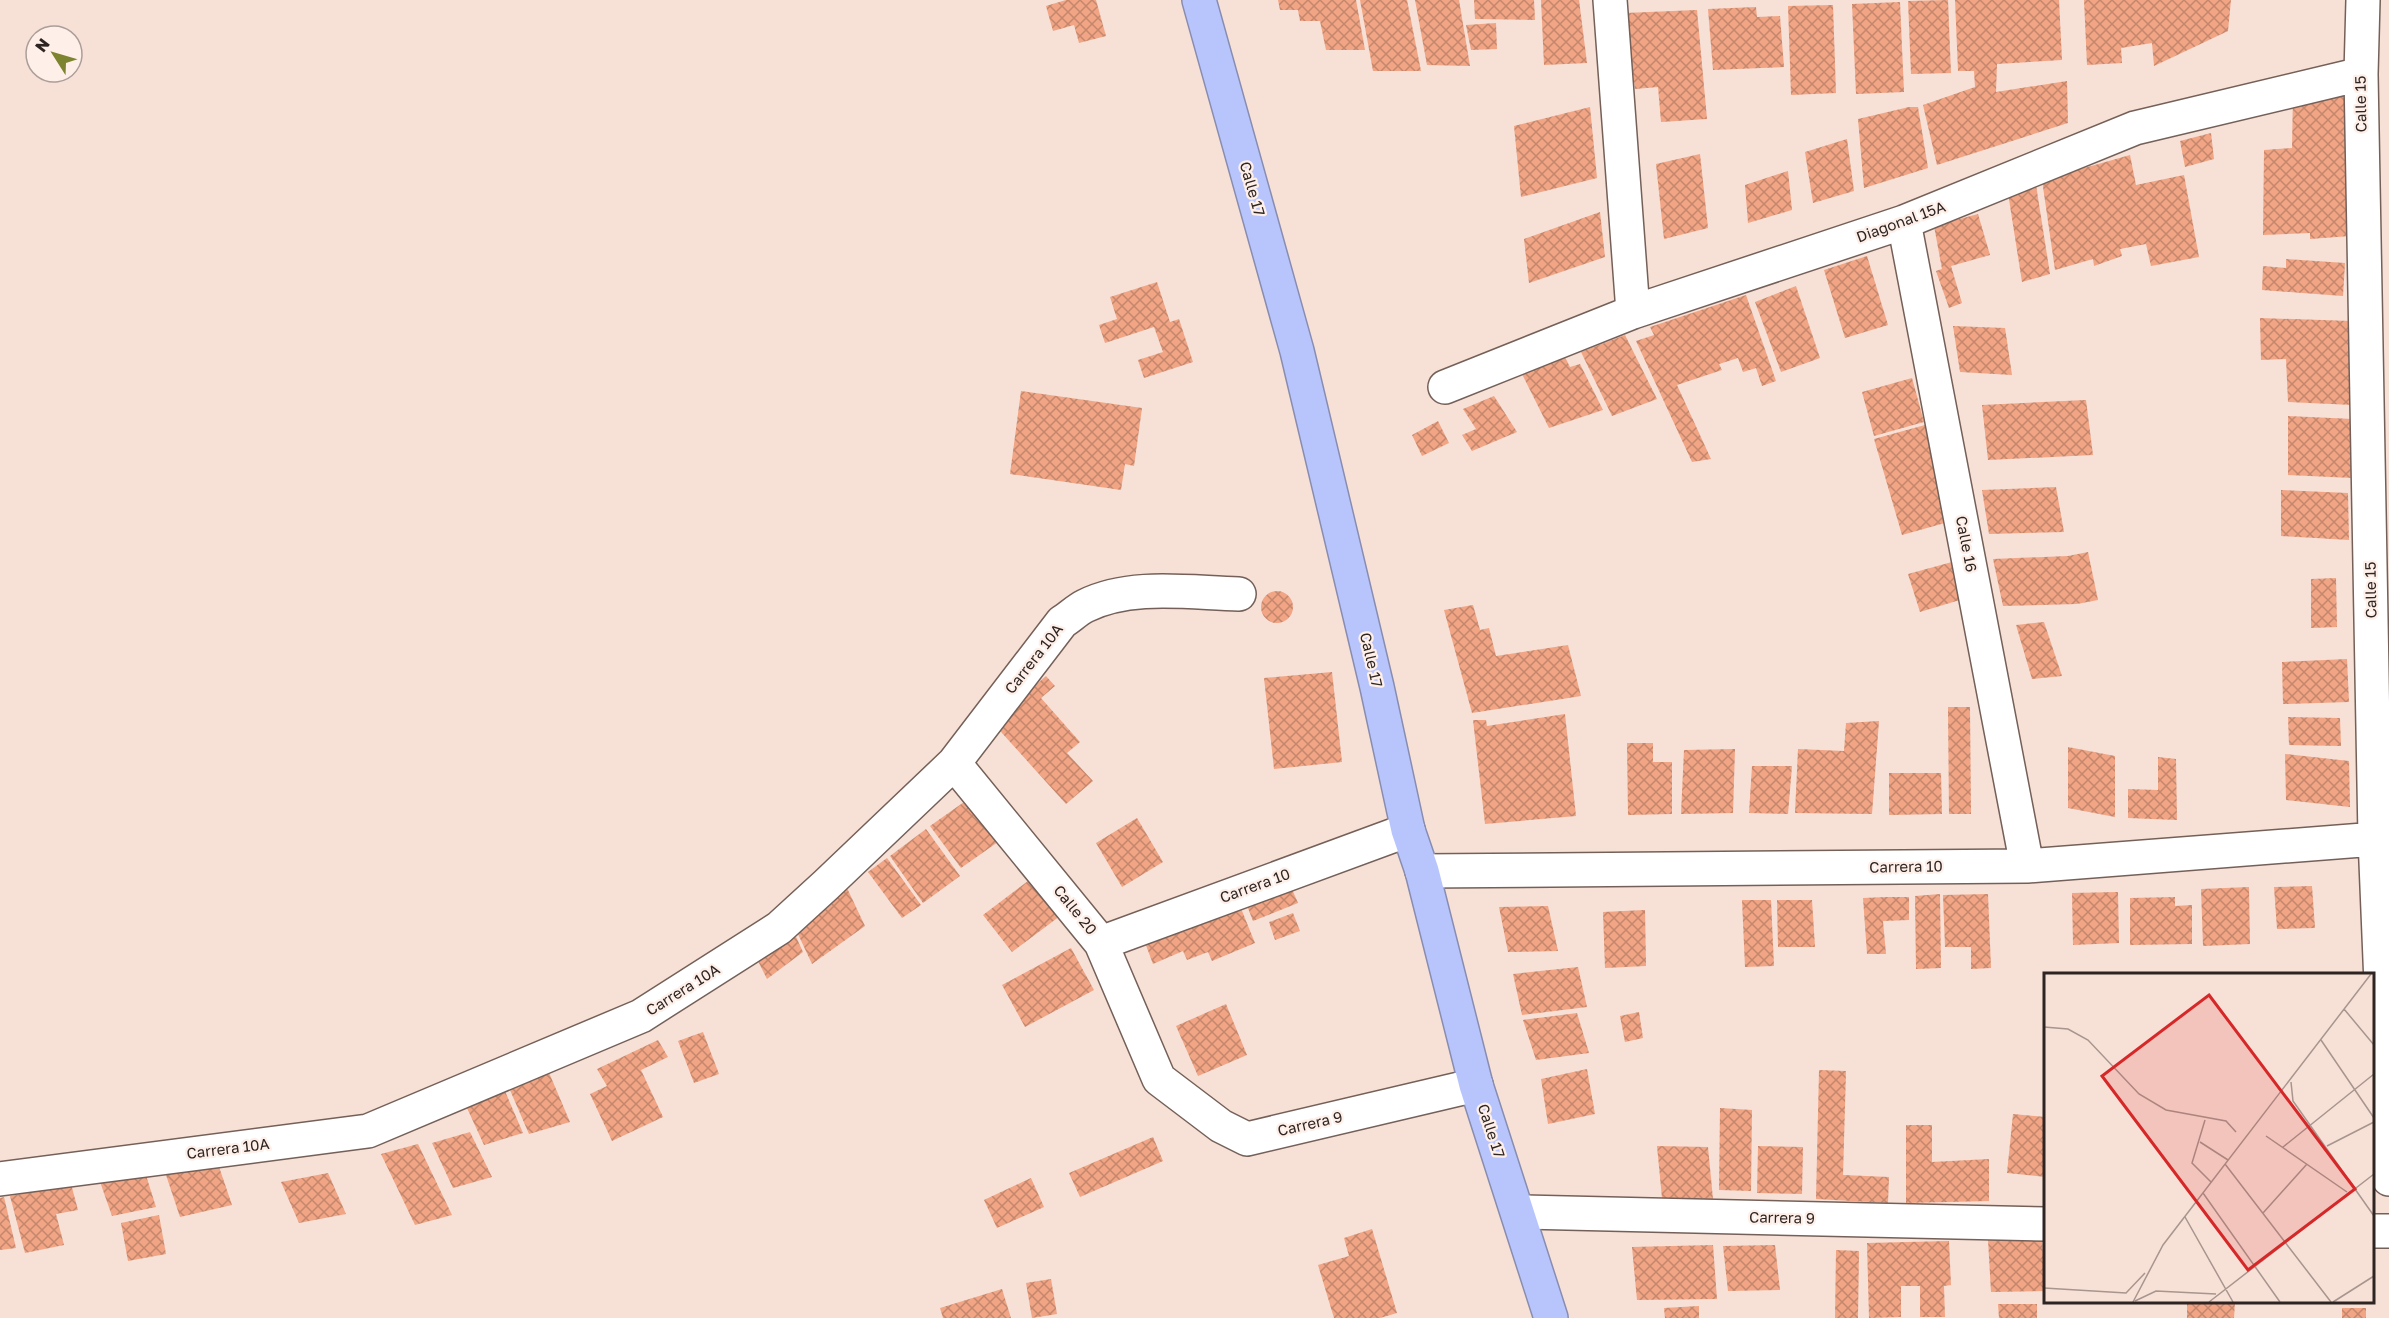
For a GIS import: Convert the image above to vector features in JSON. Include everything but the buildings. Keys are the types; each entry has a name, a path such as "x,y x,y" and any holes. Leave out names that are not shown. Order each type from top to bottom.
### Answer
{"highway":[{"name":"Calle 17","path":"1199,0 1297,351 1377,687 1408,830 1422,871 1476,1085 1519,1212 1551,1318"}],"street":[{"path":"1610,0 1633,312"},
{"name":"Calle 15","path":"2363,0 2361,74 2389,1179"},
{"name":"Diagonal 15A","path":"1445,387 1633,312 1904,222 2135,128 2361,74"},
{"name":"Calle 16","path":"1904,222 2027,866"},
{"name":"Carrera 10A","path":"0,1179 368,1131 641,1016 779,928 954,763 1062,622 1086,605 1116,596 1149,591 1239,594"},
{"name":"Calle 20","path":"954,763 1101,943 1159,1079"},
{"name":"Carrera 10","path":"1101,943 1408,830"},
{"name":"Carrera 10","path":"1422,871 2027,866 2382,838"},
{"name":"Carrera 9","path":"1159,1079 1221,1126 1247,1139 1476,1085"},
{"name":"Carrera 9","path":"1519,1212 2044,1224"}]}
